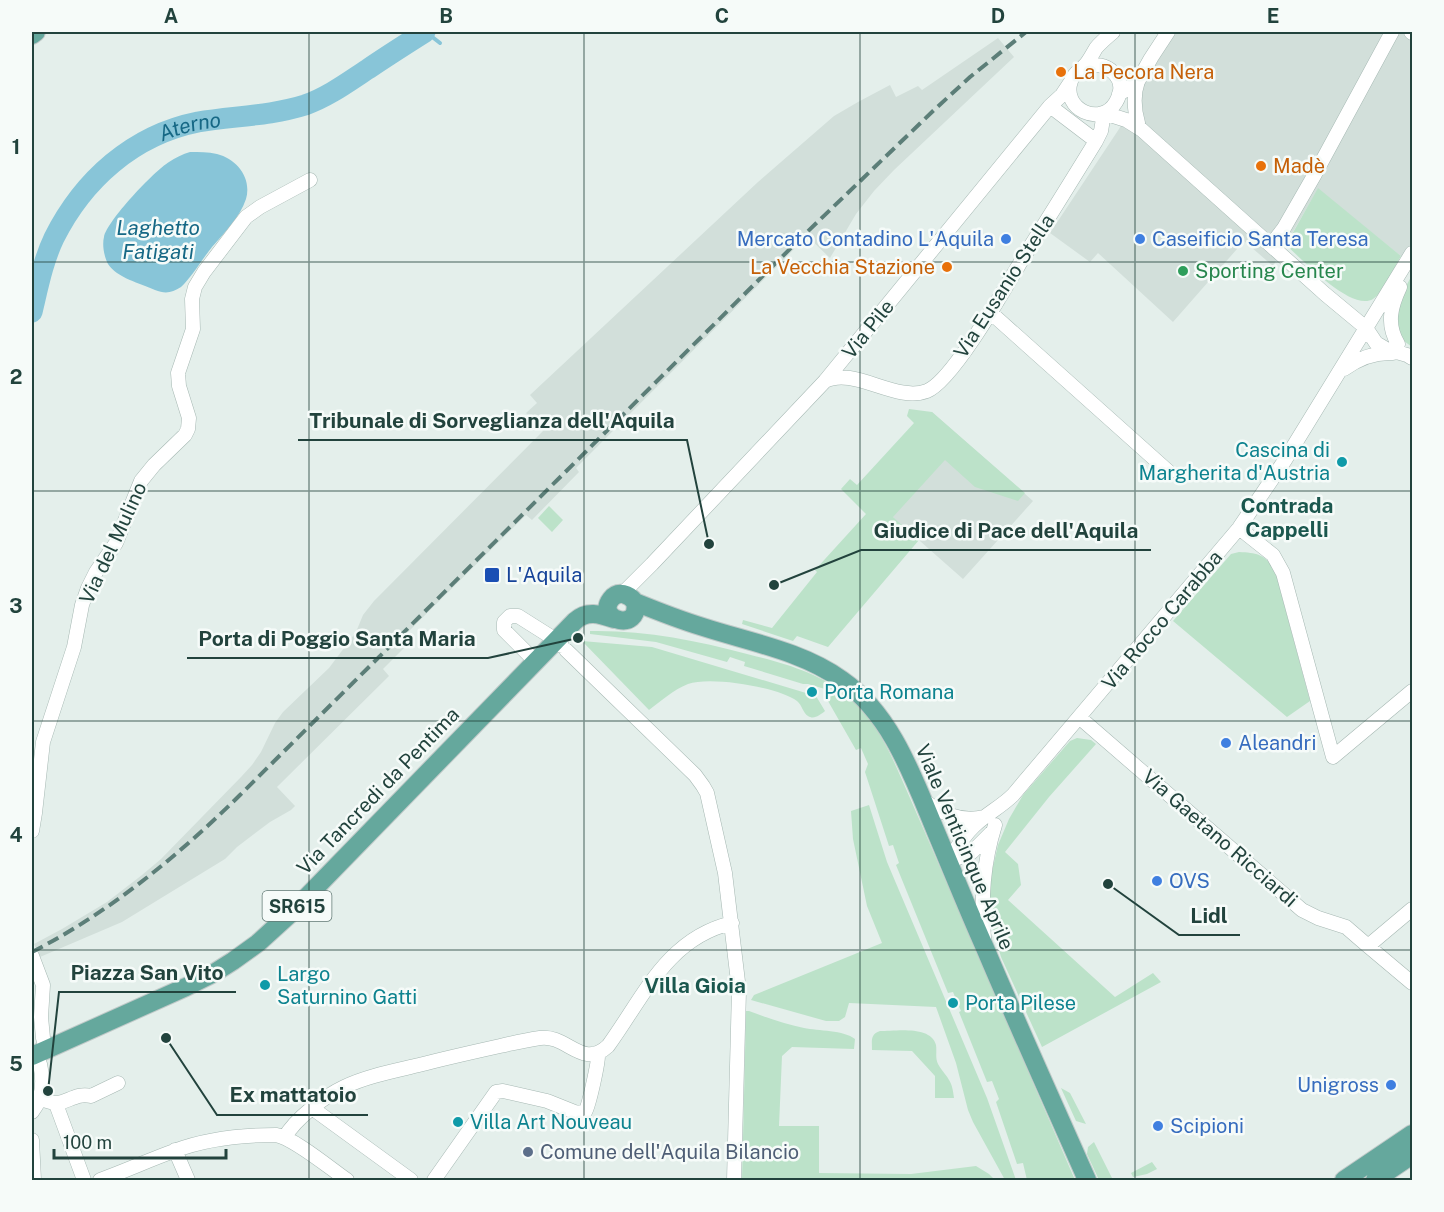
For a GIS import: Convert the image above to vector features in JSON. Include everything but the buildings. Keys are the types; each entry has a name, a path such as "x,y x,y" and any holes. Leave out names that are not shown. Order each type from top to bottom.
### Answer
{"main road":[{"path":"32,35 36,32"},
{"name":"SR615","path":"536,662 562,646 571,624 584,609 594,604 624,606"},
{"name":"Viale Venticinque Aprile","path":"624,606 751,641 804,660 831,672 871,706 899,750 921,798 1087,1180"},
{"name":"Via Tancredi da Pentima","path":"38,1057 214,973 245,952 291,913 536,662"},
{"path":"1344,1180 1413,1134"},
{"path":"1375,1180 1413,1155"}],"street":[{"path":"1113,32 1106,52 1107,61 1119,84 1119,94 1114,106 1104,113 1088,114 1074,104 1070,95 1070,83 1075,73 1083,67 1096,48 1113,32"},
{"path":"1139,127 1134,101 1135,90 1151,58 1168,32"},
{"path":"1271,245 1284,228 1392,32"},
{"path":"1083,67 1097,64 1122,76 1130,75 1151,58"},
{"path":"1119,94 1138,81"},
{"name":"Via Pile","path":"624,606 652,564 825,381 1070,83"},
{"path":"1119,94 1139,127"},
{"path":"1050,106 1098,138 1106,128 1118,122 1126,122 1139,127"},
{"path":"1104,113 1139,127 1337,305 1366,328 1376,343 1386,349 1404,353"},
{"name":"Via Eusanio Stella","path":"825,381 838,377 919,393 929,390 944,378 990,312 1098,138 1104,113"},
{"name":"Via del Mulino","path":"32,831 43,742 74,647 87,588 116,543 141,481 188,429 189,418 179,386 178,372 193,329 192,299 195,287 246,217 310,180"},
{"path":"1404,353 1392,331 1390,317 1411,256"},
{"name":"Via Rocco Carabba","path":"948,862 975,850 988,837 992,820 1003,805 1239,528 1280,468 1411,256"},
{"path":"990,312 1169,472"},
{"path":"850,351 845,364 846,369 860,381"},
{"path":"1338,375 1366,356 1404,353"},
{"path":"1239,528 1273,555 1283,573 1333,758 1413,691"},
{"path":"536,662 505,631 503,626 511,615 518,616 562,646 695,775 707,793 724,873 740,997 734,1180"},
{"name":"Via Gaetano Ricciardi","path":"1079,717 1302,910 1346,927 1413,983"},
{"path":"921,798 936,808 959,817 992,820 983,880 982,915 985,949"},
{"path":"1368,946 1413,909"},
{"path":"285,1137 291,1128 323,1100 343,1088 370,1078 453,1056 539,1038 560,1041 587,1054 598,1054 608,1046 648,984 680,950 704,933 732,923"},
{"path":"32,956 43,985 41,1017 43,1041 38,1057 42,1078 32,1112"},
{"path":"434,1180 496,1092 503,1091 542,1099 577,1113 585,1112 589,1105 598,1054"},
{"path":"56,1104 73,1097 91,1096 118,1083"},
{"path":"38,1094 56,1104 84,1180"},
{"path":"312,1108 411,1180"},
{"path":"100,1180 175,1150 212,1141 276,1135 285,1137 347,1180"},
{"path":"32,1140 34,1180"},
{"path":"175,1150 188,1180"}],"shaded area":[{"path":"1160,32 1412,32 1412,265 1318,189 1273,266 1244,241 1173,322 1098,253 1090,262 1050,233 1119,129 1150,73 1140,63"},
{"path":"998,38 1014,57 874,191 856,214 830,258 807,236 576,468 579,472 532,520 526,515 403,637 409,643 383,669 389,676 277,787 295,806 291,810 270,822 225,859 122,922 40,957 34,944 107,902 142,875 161,859 252,765 283,712 329,668 356,632 363,615 374,601 543,431 526,413 537,403 530,395 758,182 834,116 890,85 896,97 918,86 922,90"},
{"path":"932,412 1033,501 963,579 861,489"}],"green space":[{"path":"1318,188 1401,256 1385,285 1373,299 1364,301 1352,298 1340,291 1286,245"},
{"path":"1412,275 1412,347 1397,332 1398,301"},
{"path":"909,409 932,412 1025,493 1018,501 975,487 945,460 893,517 919,540 828,647 797,636 793,641 742,624 743,620 772,628 817,572 815,570 866,514 841,489 850,479 857,485 914,423 907,416"},
{"path":"549,506 563,520 552,532 538,518"},
{"path":"1239,552 1262,556 1276,574 1310,701 1287,717 1173,621 1231,554"},
{"path":"590,631 630,632 669,637 708,644 774,661 827,682 861,708 878,732 898,771 1075,1180 1027,1180 1023,1163 1017,1164 996,1102 999,1099 992,1081 987,1082 959,1012 961,1011 953,992 948,993 896,865 899,863 893,845 889,846 865,772 868,764 861,748 856,750 824,694 825,689 744,666 745,662 730,657 727,662 656,642 590,634"},
{"path":"582,641 652,647 816,696 825,711 810,717 797,701 775,691 744,684 712,681 683,686 649,710"},
{"path":"1077,738 1091,740 1096,744 1005,852 1018,864 1021,885 1008,900 1115,997 1153,973 1161,982 1042,1047 1001,957 989,906 990,880 998,845 1023,795 1070,741"},
{"path":"869,805 887,862 987,1098 1016,1180 1005,1180 973,1122 956,1063 936,1007 849,1003 845,1017 839,1021 826,1021 751,1000 754,995 882,943 867,906 853,839 851,811"},
{"path":"746,1011 776,1021 831,1031 855,1039 854,1049 792,1047 782,1056 779,1126 819,1126 819,1173 911,1174 976,1166 995,1180 742,1180"},
{"path":"880,1031 920,1032 933,1039 936,1045 937,1062 950,1082 954,1098 935,1098 935,1076 912,1051 872,1050 873,1036"},
{"path":"1061,1088 1070,1093 1086,1124 1076,1121"},
{"path":"1094,1142 1113,1180 1099,1180 1087,1154 1088,1147"},
{"path":"1152,1162 1157,1169 1133,1177 1131,1173"}],"water":[{"name":"Laghetto Fatigati","path":"190,152 217,154 237,165 247,184 246,199 236,218 185,283 175,291 162,292 129,280 112,269 104,254 104,237 113,220 153,175 171,161"}],"waterway":[{"name":"Aterno","path":"32,312 41,274 54,238 80,197 112,163 152,137 174,128 198,122 278,111 313,102 338,89 425,32"},
{"path":"422,34 431,36 440,43"}],"railway":[{"path":"32,952 116,901 168,861 216,818 804,235 970,77 1026,32"}],"place":[{"name":"La Pecora Nera","path":"1061,72"},
{"name":"Madè","path":"1261,166"},
{"name":"Mercato Contadino L'Aquila","path":"1006,239"},
{"name":"Caseificio Santa Teresa","path":"1140,239"},
{"name":"La Vecchia Stazione","path":"947,267"},
{"name":"Sporting Center","path":"1183,271"},
{"name":"Cascina di Margherita d'Austria","path":"1342,462"},
{"name":"Tribunale di Sorveglianza dell'Aquila","path":"709,544"},
{"name":"L'Aquila","path":"492,575"},
{"name":"Giudice di Pace dell'Aquila","path":"774,585"},
{"name":"Porta di Poggio Santa Maria","path":"578,638"},
{"name":"Porta Romana","path":"812,692"},
{"name":"Aleandri","path":"1226,743"},
{"name":"OVS","path":"1157,881"},
{"name":"Lidl","path":"1108,884"},
{"name":"Largo Saturnino Gatti","path":"265,985"},
{"name":"Porta Pilese","path":"953,1003"},
{"name":"Ex mattatoio","path":"166,1038"},
{"name":"Unigross","path":"1391,1085"},
{"name":"Piazza San Vito","path":"48,1091"},
{"name":"Villa Art Nouveau","path":"458,1122"},
{"name":"Scipioni","path":"1158,1126"},
{"name":"Comune dell'Aquila Bilancio","path":"528,1152"}],"district":[{"name":"Contrada Cappelli","path":"1287,517"},
{"name":"Villa Gioia","path":"695,985"}]}
